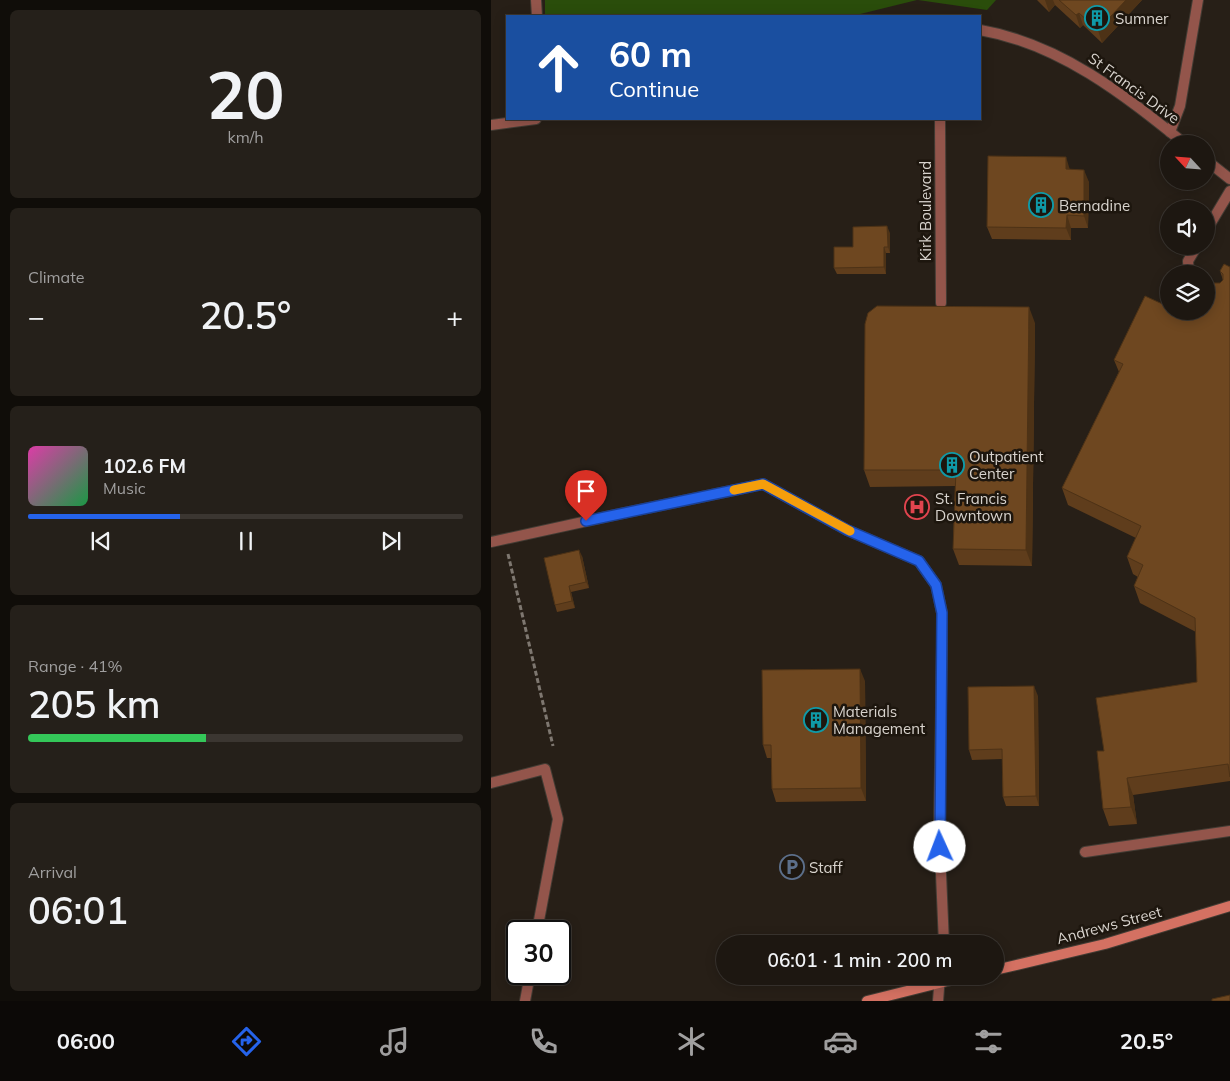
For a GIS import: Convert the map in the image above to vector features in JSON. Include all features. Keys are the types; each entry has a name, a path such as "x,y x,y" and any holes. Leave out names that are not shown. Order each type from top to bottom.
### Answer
{"street":[{"path":"536,0 537,15"},
{"path":"1171,132 1182,97 1198,0"},
{"name":"St Francis Drive","path":"981,30 994,32 1042,48 1078,66 1112,87 1174,135"},
{"path":"491,126 530,120"},
{"name":"Kirk Boulevard","path":"940,120 941,303"},
{"path":"1215,167 1230,179"},
{"path":"1215,215 1230,191"},
{"path":"1215,290 1223,294"},
{"path":"491,542 763,484 847,530 919,561 936,585 942,613 939,827 944,935"},
{"path":"491,783 545,770 558,818 539,920"},
{"path":"1085,852 1230,831"},
{"name":"Andrews Street","path":"1004,968 1105,944 1230,906"},
{"path":"525,1001 528,985"},
{"path":"867,1001 920,985"},
{"path":"938,1001 939,985"}],"path":[{"path":"508,554 553,746"}],"green space":[{"path":"545,0 917,0 856,15 545,15"},
{"path":"918,0 996,0 987,10"}],"building":[{"path":"1059,0 1126,0 1098,30 1079,13 1076,15"},
{"name":"Bernadine","path":"988,156 1066,157 1066,169 1084,170 1084,216 1067,215 1066,228 987,227"},
{"path":"887,226 888,247 884,247 884,267 834,268 834,247 853,247 853,227"},
{"path":"1224,264 1230,267 1230,777 1228,764 1127,778 1131,807 1103,809 1097,751 1104,751 1096,698 1197,682 1195,618 1134,586 1143,565 1127,557 1141,526 1062,488 1123,364 1114,360 1145,296 1160,303 1160,320 1215,320 1215,283 1220,283 1223,280 1223,274 1220,271"},
{"name":"Outpatient Center","path":"877,306 1029,307 1026,550 953,549 956,470 864,470 865,324 868,313"},
{"path":"579,550 586,582 569,586 572,601 555,605 544,558"},
{"name":"Materials Management","path":"860,669 861,788 772,789 771,745 763,745 762,670"},
{"path":"1034,686 1036,796 1003,797 1002,749 969,750 968,687"},
{"path":"1230,995 1230,1001 1212,1001 1212,999"}],"slow traffic":[{"path":"734,490 763,484 850,531"}],"place":[{"name":"Sumner","path":"1097,18"},
{"name":"Bernadine","path":"1041,205"},
{"name":"Outpatient Center","path":"952,465"},
{"name":"St. Francis Downtown","path":"917,507"},
{"name":"Materials Management","path":"816,720"},
{"name":"Staff","path":"792,867"}],"route":[{"path":"586,521 763,484 847,530 919,561 936,585 942,613 940,847"}]}
